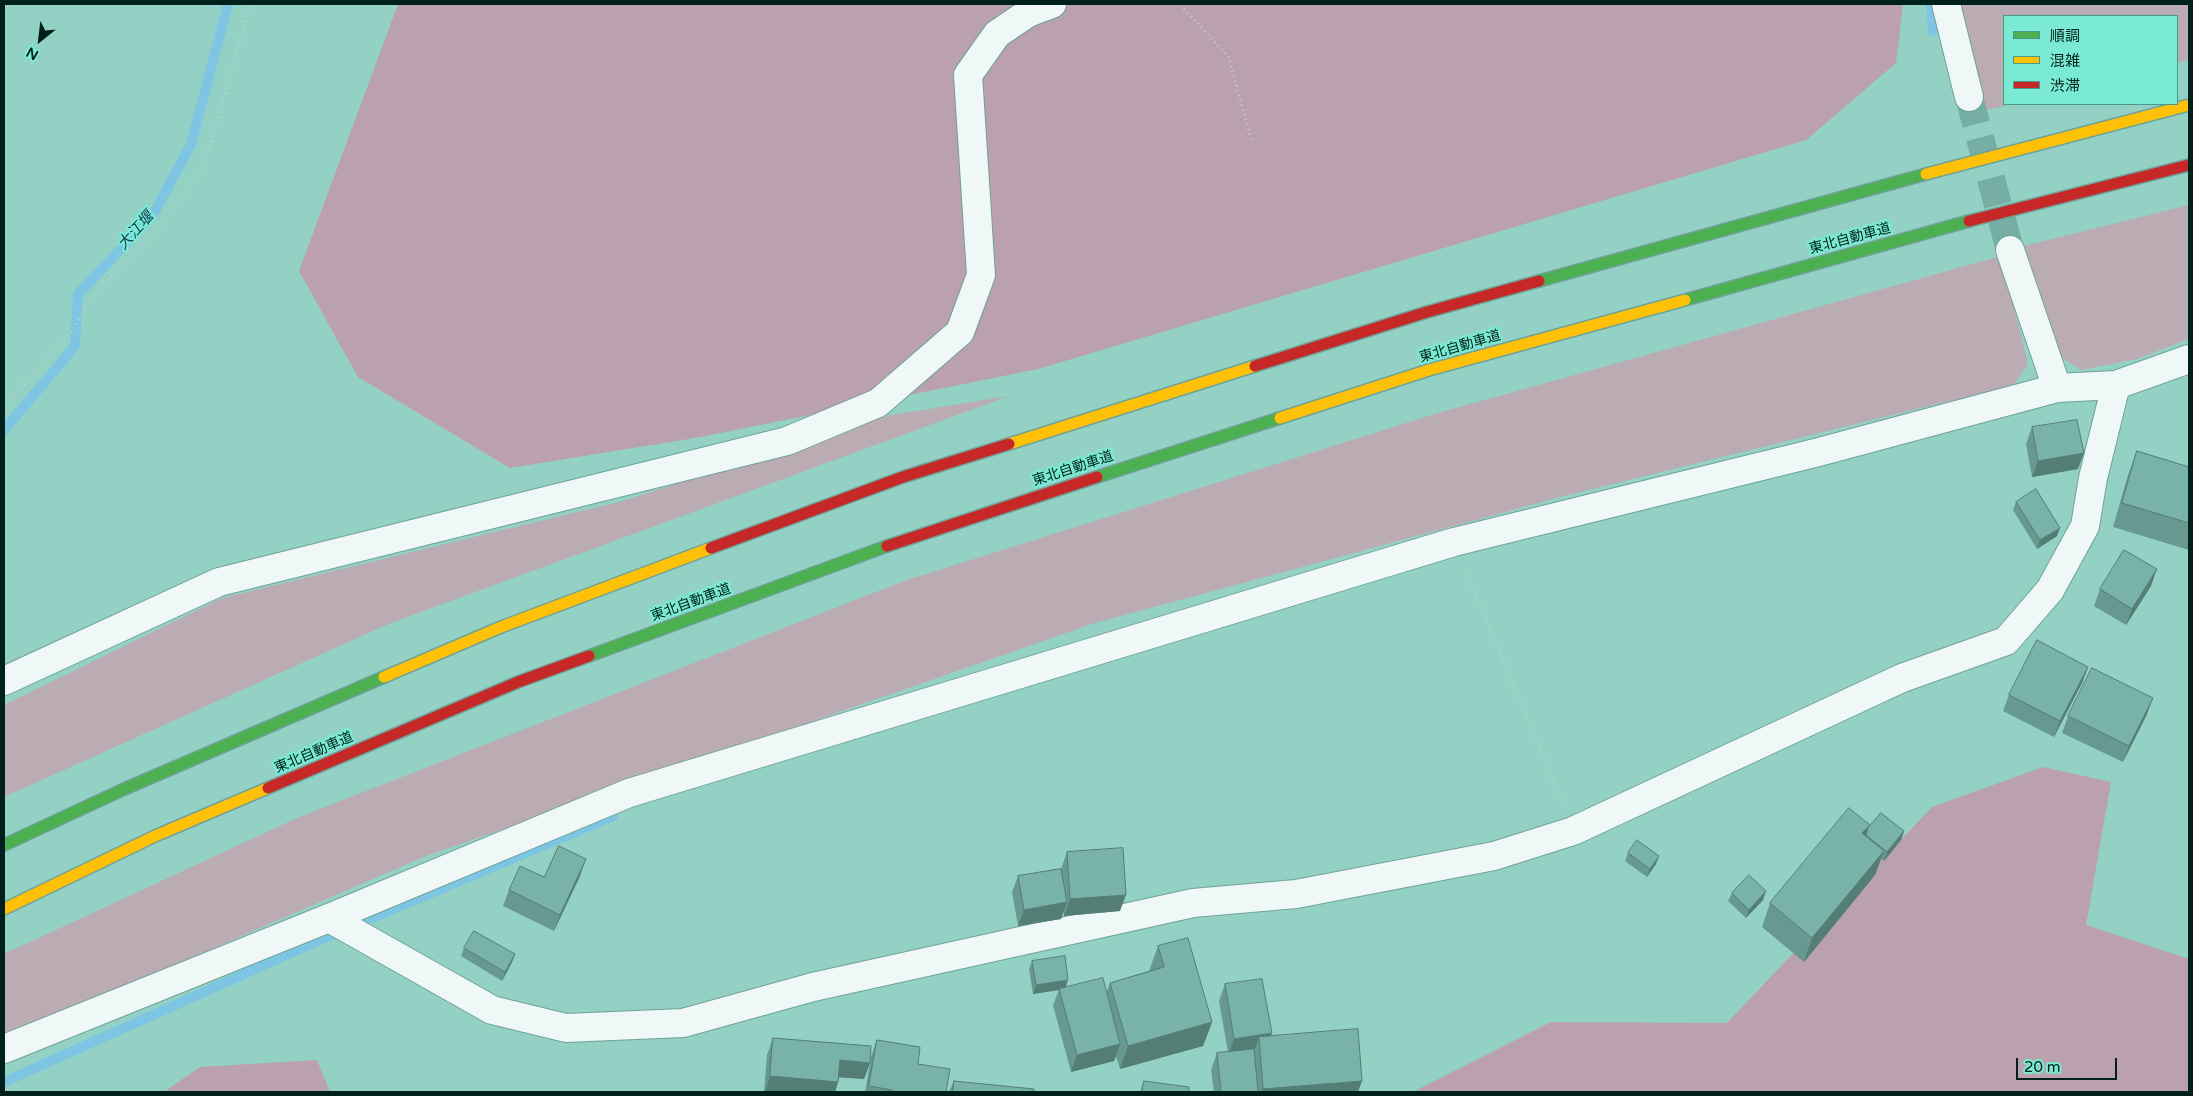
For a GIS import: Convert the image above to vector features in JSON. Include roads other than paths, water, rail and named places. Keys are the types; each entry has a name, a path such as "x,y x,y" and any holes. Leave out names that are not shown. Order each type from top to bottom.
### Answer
{"highway":[{"path":"4,845 122,790 501,627 903,477 1427,312 2004,152 2189,105"},
{"name":"東北自動車道","path":"4,909 155,836 518,682 921,534 1429,370 2025,206 2189,164"}],"street":[{"path":"4,680 219,582 787,441 878,403 960,332 981,275 968,75 997,34 1028,13 1052,4"},
{"path":"1946,4 1969,97"},
{"path":"2010,250 2057,388"},
{"path":"4,1049 329,918 629,793 1454,542 1818,452 2057,388 2116,384 2189,359"},
{"path":"329,918 492,1010 566,1028 684,1023 813,987 1193,903 1296,894 1494,856 1573,831 1902,678 2006,640 2050,590 2085,526 2093,478 2116,384"}],"waterway":[{"name":"大江堰","path":"4,430 75,346 78,294 153,215 191,144 228,4"},
{"path":"1931,4 1933,31"},
{"path":"4,1082 302,948 613,816"}],"tunnel":[{"path":"1969,97 2010,250"}]}
